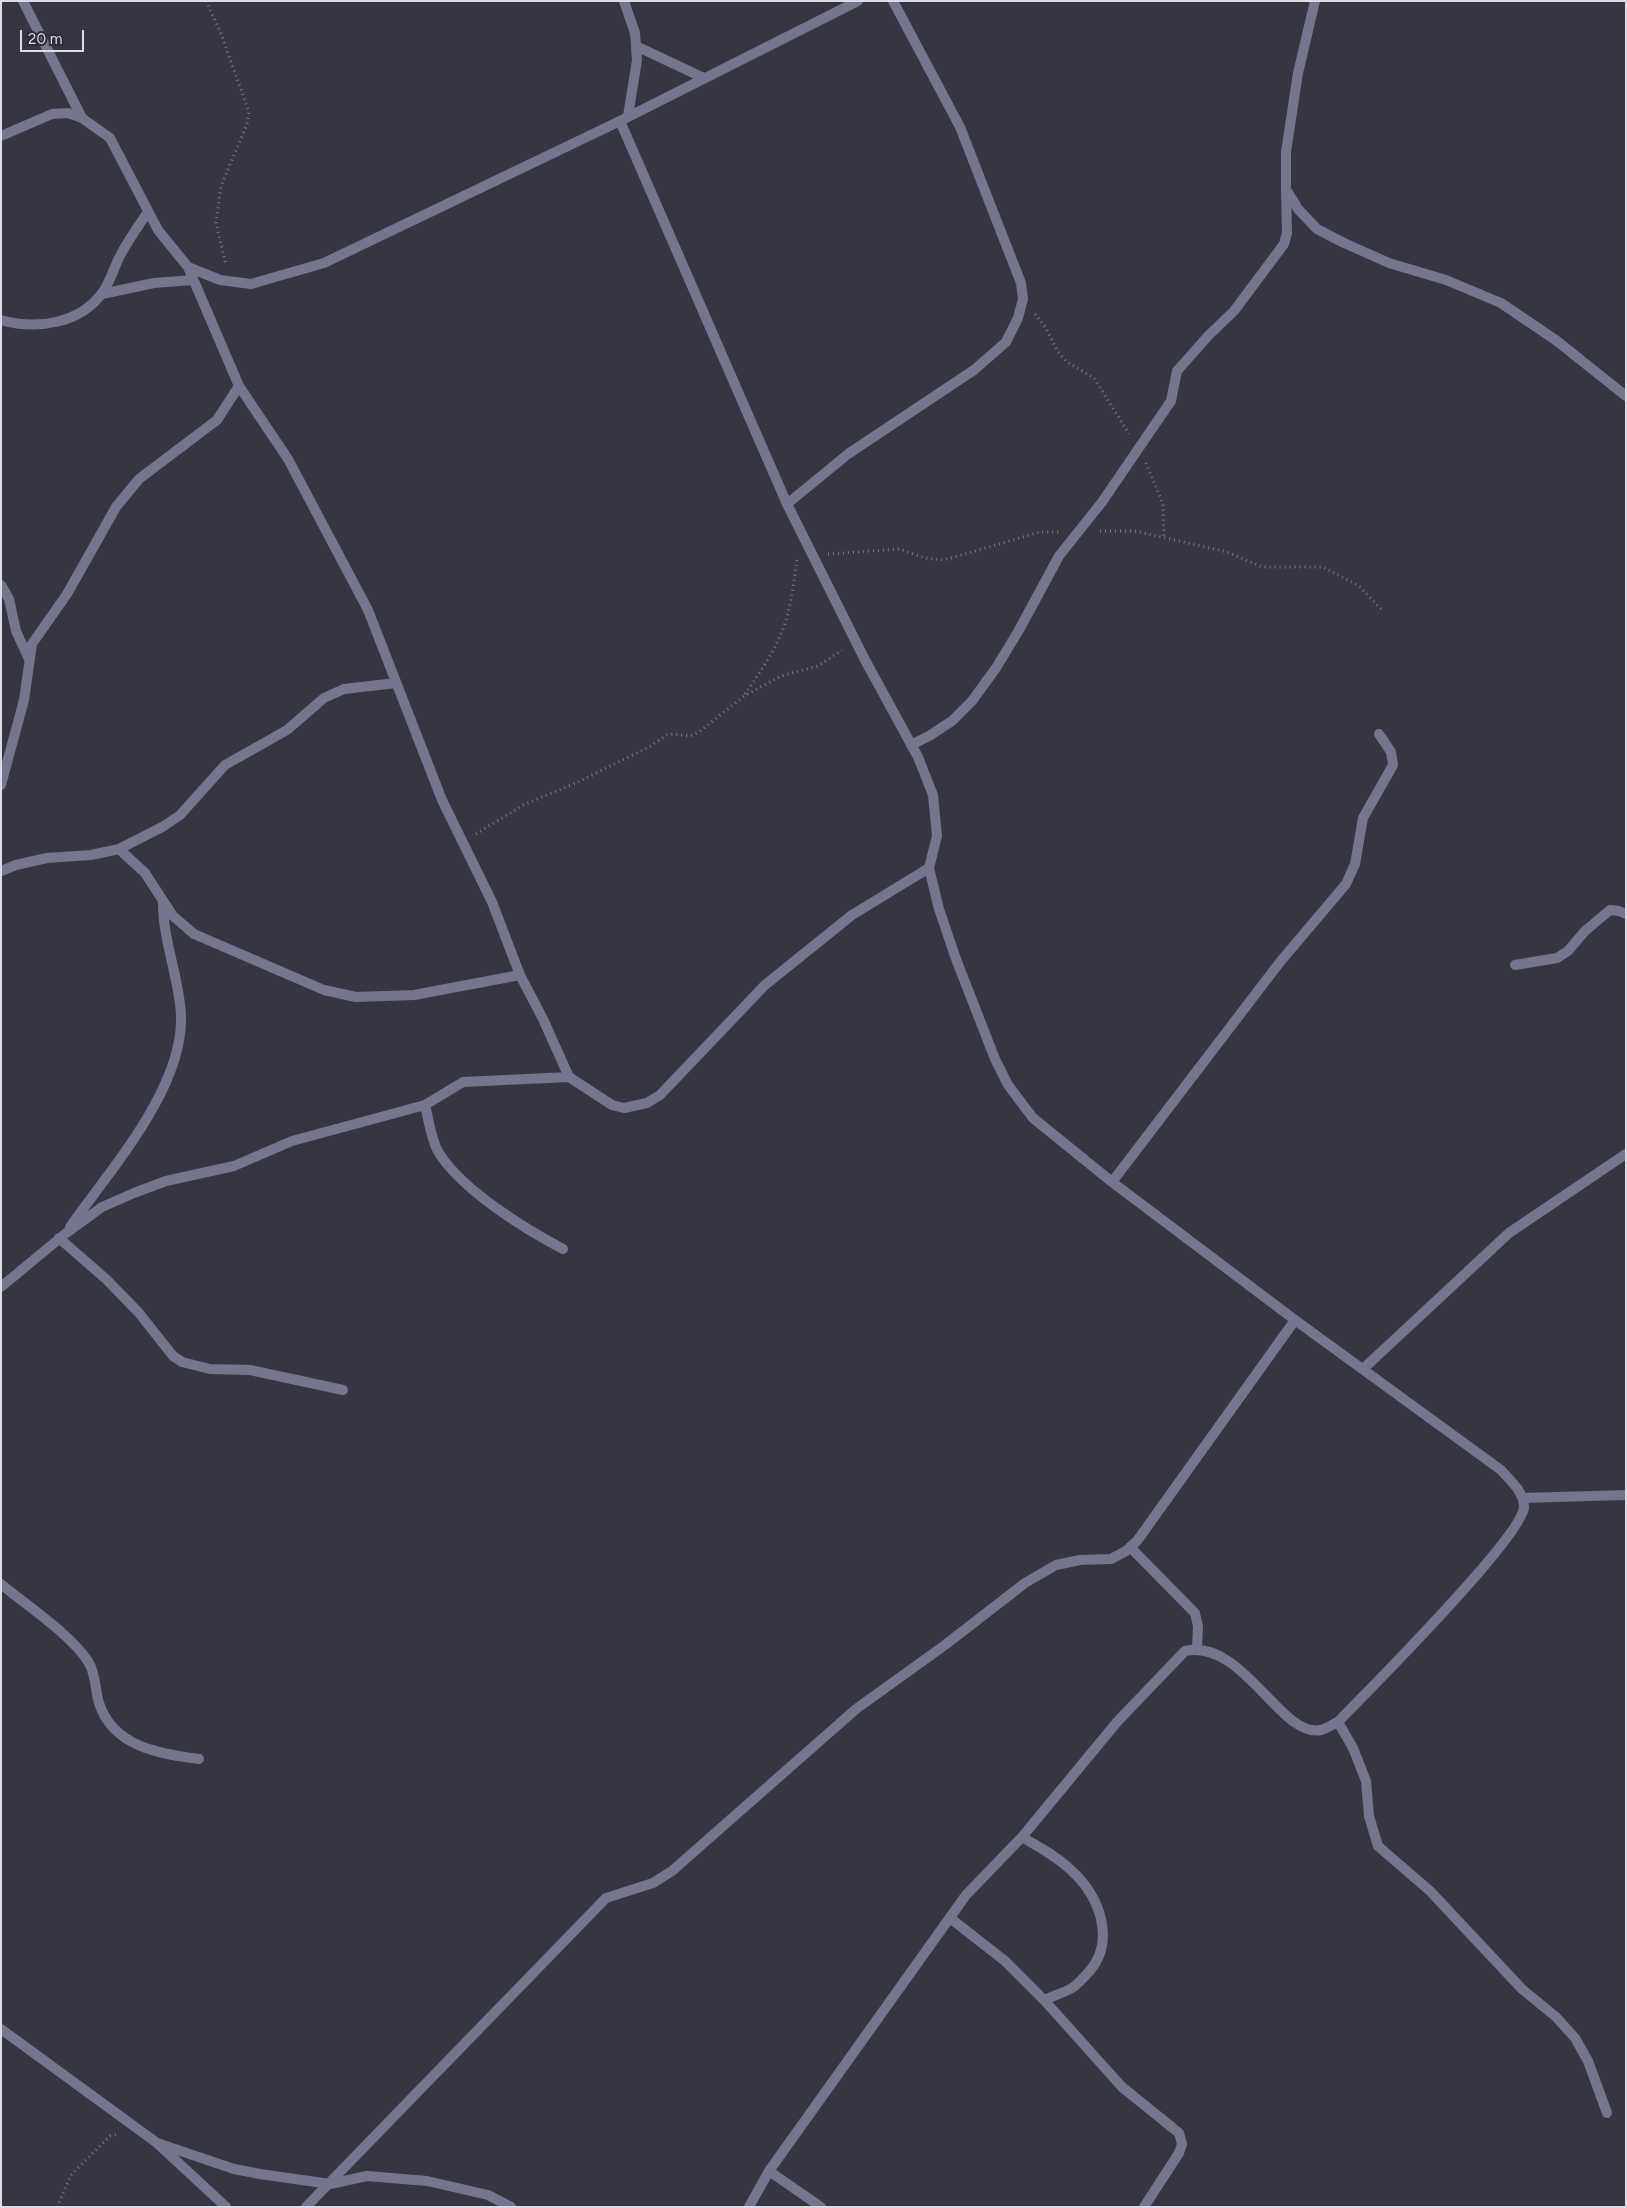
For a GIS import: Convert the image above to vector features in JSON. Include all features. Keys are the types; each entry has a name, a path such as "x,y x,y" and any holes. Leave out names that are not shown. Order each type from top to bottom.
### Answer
{"street":[{"path":"23,1 82,118"},
{"path":"624,1 636,33 637,60 624,118 801,535 813,554 855,641 912,745 933,796 937,836 929,868 939,909 956,959 995,1059 1008,1085 1033,1118 1112,1182 1295,1320 1500,1470 1517,1487 1523,1498 1524,1509 1519,1522 1490,1560 1338,1722 1321,1730 1306,1728 1286,1714 1232,1662 1197,1648 1185,1651 1130,1708 1022,1837 966,1895 769,2171 749,2207"},
{"path":"188,267 226,281 251,284 324,263 624,118 858,1"},
{"path":"787,504 848,454 974,370 1006,342 1018,318 1024,299 1021,283 960,127 893,1"},
{"path":"912,745 930,736 952,721 972,701 996,668 1059,556 1102,502 1147,433 1171,401 1177,371 1208,336 1234,311 1284,244 1287,233 1286,152 1298,73 1315,1"},
{"path":"636,46 704,78"},
{"path":"1,136 52,114 68,113 82,118 110,138 158,230 188,267 239,386 288,459 368,610 442,800 492,902 520,975 543,1019 569,1077 612,1105 624,1108 646,1103 660,1095 766,985 852,915 929,868"},
{"path":"1286,190 1298,209 1317,229 1389,263 1446,280 1501,303 1557,341 1626,396"},
{"path":"1,320 16,325 55,324 87,307 102,294 112,277 124,249 148,212"},
{"path":"102,294 154,283 193,280"},
{"path":"1,785 24,700 32,644 67,594 116,507 139,479 217,420 239,386"},
{"path":"1,585 9,600 16,630 30,660"},
{"path":"1,871 16,864 47,858 91,855 119,850 164,826 180,815 225,765 287,730 324,698 344,689 396,683"},
{"path":"1112,1182 1280,962 1346,884 1355,864 1363,818 1392,765 1391,752 1379,734"},
{"path":"119,850 145,873 163,903 181,924 194,934 324,990 356,997 414,995 520,975"},
{"path":"62,1236 156,1104 174,1060 181,1017 176,971 163,921 163,903"},
{"path":"1515,965 1557,958 1568,951 1585,931 1610,910 1626,914"},
{"path":"1,1287 62,1236 102,1207 166,1181 234,1166 292,1141 425,1105 463,1082 569,1077"},
{"path":"425,1105 438,1152 455,1175 536,1235 563,1249"},
{"path":"1363,1369 1509,1233 1626,1154"},
{"path":"62,1236 139,1314 173,1356 182,1362 210,1368 250,1370 343,1390"},
{"path":"306,2207 606,1898 653,1883 672,1871 698,1850 856,1708 946,1645 1025,1582 1056,1565 1080,1560 1111,1559 1137,1541 1295,1320"},
{"path":"1523,1498 1626,1495"},
{"path":"1130,1547 1195,1613 1198,1626 1197,1648"},
{"path":"1,1584 68,1639 83,1656 92,1671 103,1713 127,1739 150,1751 199,1759"},
{"path":"1338,1722 1353,1748 1366,1782 1369,1816 1378,1846 1430,1891 1522,1989 1556,2017 1575,2038 1588,2061 1607,2114"},
{"path":"1022,1837 1072,1870 1090,1890 1104,1924 1104,1944 1100,1956 1091,1969 1074,1987 1044,2000"},
{"path":"950,1918 1005,1961 1044,2000 1122,2087 1182,2138 1179,2153 1144,2207"},
{"path":"1,2029 157,2143 226,2207"},
{"path":"157,2143 234,2169 330,2184 367,2176 427,2181 488,2195 511,2207"},
{"path":"769,2171 821,2207"}],"path":[{"path":"206,1 220,30 249,112 247,124 231,157 220,193 216,223 226,260 226,281"},
{"path":"1024,299 1046,328 1058,352 1068,362 1094,378 1150,469 1163,504 1164,538"},
{"path":"813,554 899,549 925,558 944,560 1040,532 1134,531 1228,552 1262,567 1323,567 1359,586 1381,609"},
{"path":"744,696 766,663 790,609 801,535"},
{"path":"463,841 523,805 578,782 649,747 667,736 674,734 690,736 699,732 744,696 781,676 818,666 855,641"},
{"path":"57,2207 71,2175 110,2136 141,2131"}]}
